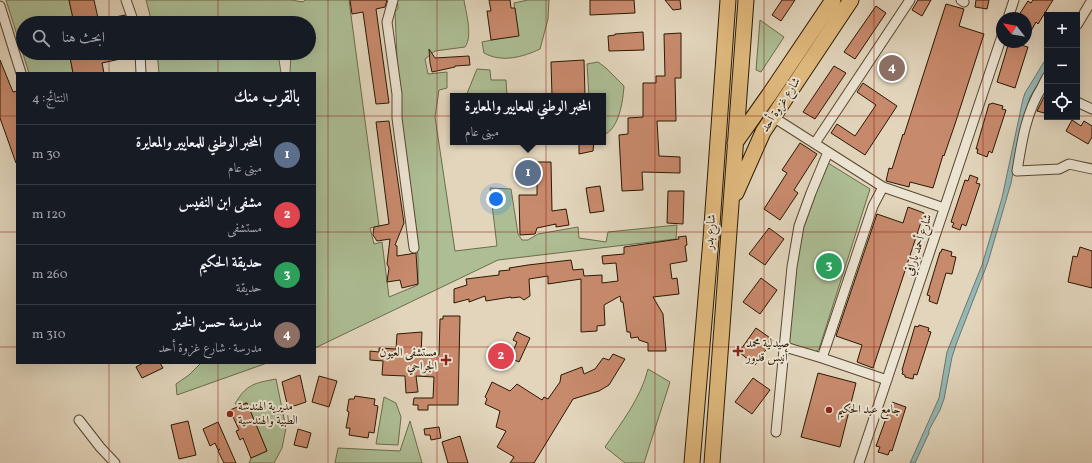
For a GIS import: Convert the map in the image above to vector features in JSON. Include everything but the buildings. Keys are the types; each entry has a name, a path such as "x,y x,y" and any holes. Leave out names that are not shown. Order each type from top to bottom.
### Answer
{"main road":[{"name":"شارع بدر","path":"692,463 716,170 728,0"},
{"name":"شارع بدر","path":"712,463 746,0"},
{"name":"شارع غزوة أحد","path":"716,170 770,95 833,0"},
{"name":"شارع غزوة أحد","path":"730,220 735,195 763,132 851,0"},
{"path":"739,90 741,95 751,101 770,95"},
{"path":"718,135 735,143 750,142 763,132"}],"street":[{"path":"126,0 132,16"},
{"path":"393,0 386,22 397,94 397,118 414,248"},
{"path":"814,143 910,0"},
{"path":"1010,12 1014,0"},
{"path":"1080,19 1092,0"},
{"path":"0,6 16,57"},
{"name":"شارع أحمد بارافي","path":"859,463 998,48"},
{"path":"17,60 21,72"},
{"path":"140,60 141,72"},
{"path":"1044,88 1033,101 1025,125 1017,170 1059,169 1069,164 1092,169"},
{"path":"1080,103 1092,109"},
{"path":"772,117 883,187 944,208"},
{"path":"776,432 792,267 799,226 828,152"},
{"path":"822,358 873,206 883,187"},
{"path":"785,347 887,380"},
{"path":"79,420 100,447 115,463"}],"green space":[{"path":"6,0 69,0 72,16 16,16 16,32"},
{"path":"146,0 291,0 303,2 305,0 349,0 379,226 370,228 374,244 382,242 389,297 418,285 418,256 400,126 395,12 398,8 397,0 464,0 469,31 465,47 435,51 425,59 428,74 447,72 447,88 439,90 435,117 455,251 497,246 490,188 511,189 518,234 522,240 528,240 538,234 578,227 579,238 606,242 608,232 677,225 676,239 498,260 316,348 316,72 290,72 291,60 316,60 316,16 150,16"},
{"path":"528,0 549,0 548,19 540,49 512,58 498,58 484,53 482,42 517,35 514,3"},
{"path":"760,20 784,37 761,72 756,70"},
{"path":"25,60 71,60 73,72 29,72"},
{"path":"158,60 279,60 281,72 159,72"},
{"path":"598,62 624,86 623,99 619,114 613,127 606,133 606,93 589,93 587,64"},
{"path":"477,69 490,70 491,80 506,80 507,93 467,93"},
{"path":"828,163 870,189 819,349 814,353 799,349 788,341 791,301 798,247 810,207"},
{"path":"200,364 264,364 177,395 176,384 189,375"},
{"path":"648,369 670,382 644,463 625,463 605,447 636,400"},
{"path":"276,379 286,428 282,448 274,463 249,463 251,458 267,451 247,403 235,404 247,388 257,383"},
{"path":"384,397 396,403 401,417 398,445 376,444"},
{"path":"410,421 422,463 335,463 338,448 400,451"}],"water":[{"path":"1044,62 1044,74 1030,97 1023,122 1011,183 988,262 952,357 944,399 915,463 910,463 939,398 947,352 982,265 1002,198 1025,93"}],"place":[{"name":"مدرسة حسن الخيّر","path":"892,68"},
{"name":"المخبر الوطني للمعايير والمعايرة","path":"528,173"},
{"name":"حديقة الحكيم","path":"829,266"},
{"name":"صيدلية محمد أنيس قدور","path":"738,351"},
{"name":"مشفى ابن النفيس","path":"501,356"},
{"name":"مستشفى العيون الجراحي","path":"446,360"},
{"name":"جامع عبد الحكيم","path":"829,410"},
{"name":"مديرية الهندسة الطبية والهندسية","path":"230,414"}]}
